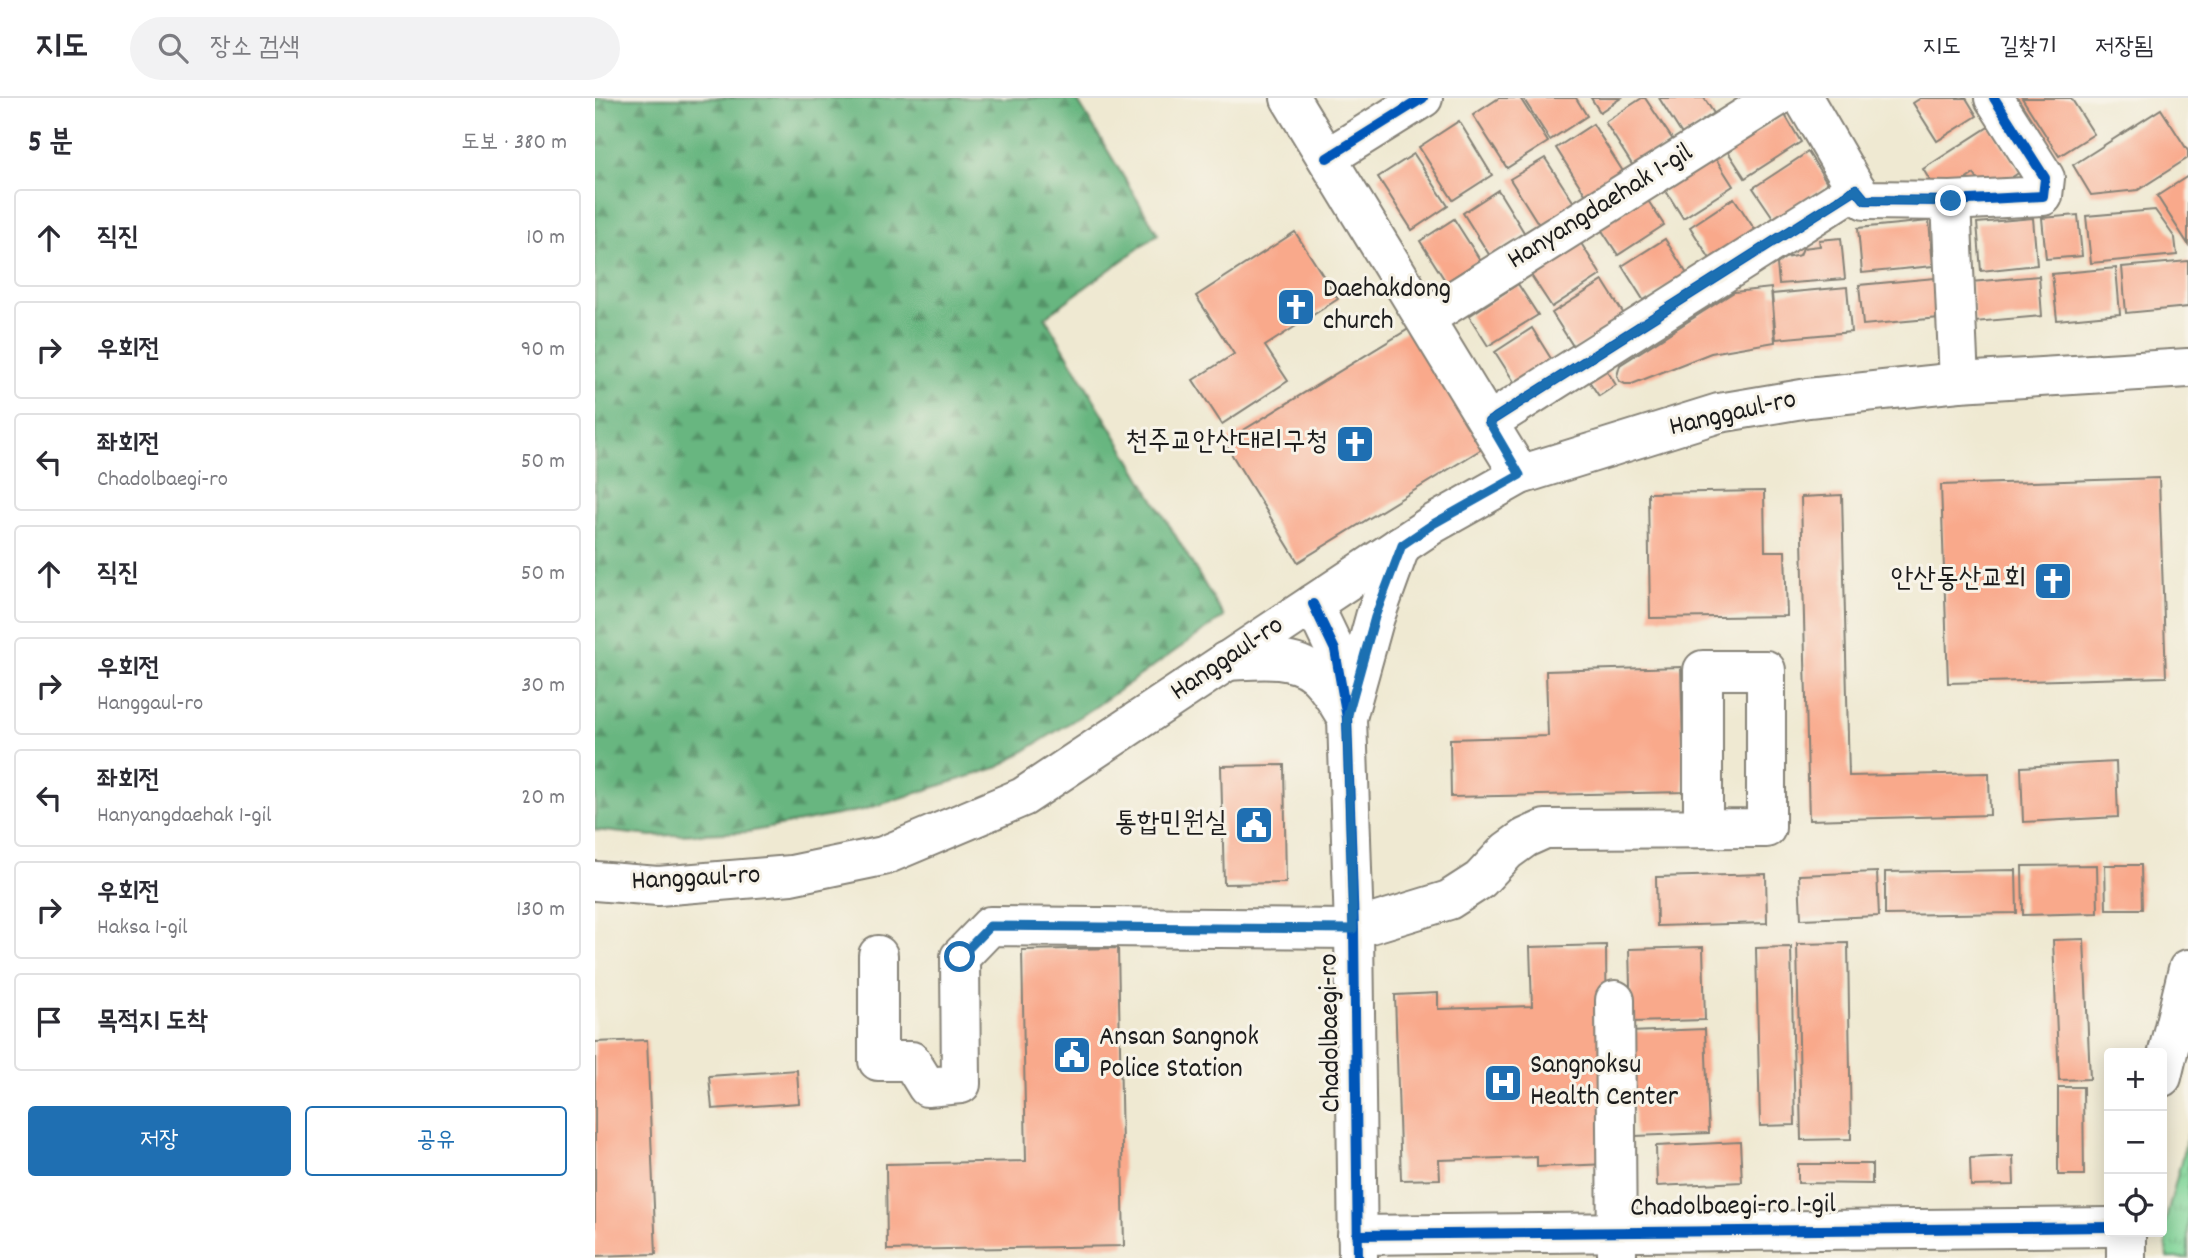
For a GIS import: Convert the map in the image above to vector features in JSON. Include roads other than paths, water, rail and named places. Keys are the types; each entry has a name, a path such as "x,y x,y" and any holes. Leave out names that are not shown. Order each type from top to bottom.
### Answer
{"street":[{"path":"1290,98 1520,475"},
{"path":"1327,158 1423,98"},
{"name":"Hanyangdaehak 1-gil","path":"1426,318 1776,98"},
{"path":"1803,98 1865,200 1951,201 2043,196 2045,178 1994,98"},
{"path":"1489,422 1856,189"},
{"path":"1951,201 1959,382"},
{"name":"Hanggaul-ro","path":"595,881 658,886 692,884 790,874 883,856 1023,797 1433,524 1520,475 1719,413 1808,398 1959,382 2188,368"},
{"path":"1347,718 1375,617 1402,545"},
{"name":"Chadolbaegi-ro","path":"1313,604 1335,650 1347,718 1358,1247"},
{"path":"1226,661 1293,662 1313,672 1328,688 1347,718"},
{"path":"878,955 879,1061 911,1060 927,1087 961,1084 960,957 990,926 1353,929 1449,900 1480,880 1516,844 1545,829 1703,828"},
{"path":"2167,1056 2188,969"},
{"path":"1615,1000 1617,1245"},
{"name":"Chadolbaegi-ro 1-gil","path":"1358,1247 1617,1245 2104,1227"},
{"path":"2126,1237 2126,1258"}],"place":[{"name":"Daehakdong church","path":"1296,307"},
{"name":"천주교안산대리구청","path":"1355,444"},
{"name":"안산동산교회","path":"2053,581"},
{"name":"통합민원실","path":"1254,825"},
{"name":"Ansan Sangnok Police Station","path":"1072,1055"},
{"name":"Sangnoksu Health Center","path":"1503,1083"}]}
